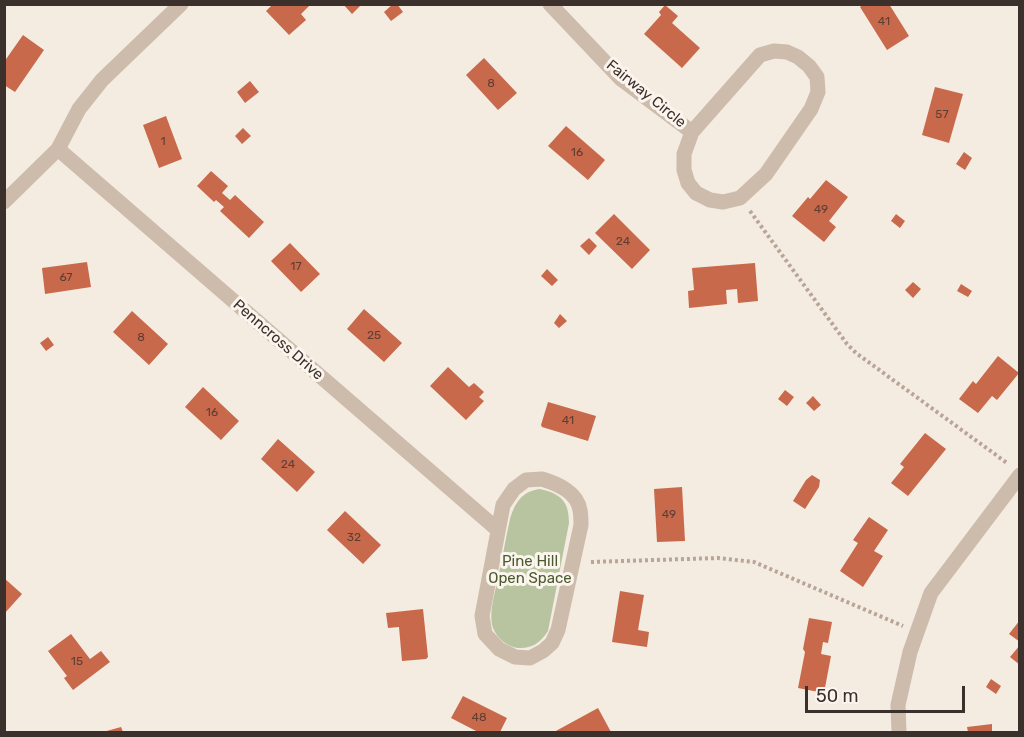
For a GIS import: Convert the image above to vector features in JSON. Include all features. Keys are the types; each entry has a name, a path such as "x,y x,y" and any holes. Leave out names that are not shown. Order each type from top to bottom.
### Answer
{"street":[{"path":"4,202 58,149 79,109 102,80 181,4"},
{"name":"Fairway Circle","path":"550,4 621,79 692,132"},
{"name":"Fairway Circle","path":"774,51 787,52 809,66 817,77 818,93 811,109 766,174 741,198 723,202 710,201 696,194 688,183 684,170 684,154 692,132 760,55 774,51"},
{"name":"Penncross Drive","path":"58,149 498,530"},
{"path":"899,732 898,705 909,652 931,593 1015,470"},
{"path":"542,479 558,484 573,496 580,509 581,525 558,630 552,643 530,658 514,657 499,649 485,634 482,616 498,530 503,505 514,489 526,480 542,479"}],"path":[{"path":"741,198 847,344 856,353 1015,470"},
{"path":"572,563 718,558 754,562 917,632"}],"green space":[{"name":"Pine Hill Open Space","path":"540,489 553,493 562,500 569,515 569,523 548,631 536,644 518,648 506,644 497,635 493,628 492,608 512,513 524,495"}],"building":[{"path":"273,4 311,4 301,14 306,20 289,35 266,11"},
{"path":"343,4 362,4 352,14"},
{"path":"393,4 397,4 403,12 391,21 384,12"},
{"path":"864,4 889,4 909,36 887,50 860,7"},
{"path":"665,5 678,16 672,23 700,48 682,68 644,34 661,15 659,12"},
{"path":"23,35 44,50 15,92 4,85 4,62"},
{"path":"484,58 517,93 498,110 466,75"},
{"path":"250,81 259,92 245,103 237,92"},
{"path":"935,87 963,94 949,143 922,135"},
{"path":"166,116 182,159 159,168 143,125"},
{"path":"566,126 605,160 588,180 548,146"},
{"path":"243,128 251,136 242,144 235,136"},
{"path":"964,152 972,158 965,170 956,164"},
{"path":"211,171 228,186 222,193 230,200 235,195 264,222 249,238 220,211 224,207 216,200 214,202 197,186"},
{"path":"826,180 848,197 829,221 836,227 824,242 792,216"},
{"path":"614,214 650,250 632,269 595,233"},
{"path":"896,214 905,221 900,228 891,221"},
{"path":"589,238 597,246 589,255 580,246"},
{"path":"290,243 320,274 301,292 271,261"},
{"path":"87,262 91,287 45,294 42,268"},
{"path":"755,263 758,301 738,303 737,289 726,290 727,304 689,308 688,291 694,290 692,268"},
{"path":"547,269 558,280 552,286 541,276"},
{"path":"913,282 921,289 913,298 905,290"},
{"path":"961,284 972,291 968,297 957,291"},
{"path":"364,309 402,343 384,362 347,329"},
{"path":"132,311 168,344 149,365 113,332"},
{"path":"560,314 567,321 559,328 554,323"},
{"path":"48,337 54,345 46,351 40,343"},
{"path":"998,356 1019,373 997,400 992,396 978,413 959,399 973,381 976,384"},
{"path":"448,367 469,387 474,383 484,392 479,397 484,401 466,420 430,386"},
{"path":"203,387 239,421 221,440 185,407"},
{"path":"785,390 794,397 787,406 778,399"},
{"path":"813,396 821,405 814,411 806,403"},
{"path":"548,402 596,416 588,441 542,427"},
{"path":"925,433 946,449 908,496 891,483 904,467 900,464"},
{"path":"278,439 315,472 297,492 261,459"},
{"path":"812,475 820,480 819,487 805,509 793,501 806,480"},
{"path":"682,487 685,541 657,542 654,489"},
{"path":"345,511 381,545 363,564 327,530"},
{"path":"869,517 888,530 874,551 883,556 863,587 840,571 858,543 853,540"},
{"path":"4,578 22,594 4,614"},
{"path":"620,591 644,595 638,630 649,632 647,647 612,642"},
{"path":"423,609 428,657 402,661 399,627 388,628 386,613"},
{"path":"809,618 832,622 828,643 823,642 821,654 831,656 824,693 798,688"},
{"path":"1020,620 1020,642 1009,634"},
{"path":"71,634 90,659 101,651 110,662 73,690 64,678 67,676 48,651"},
{"path":"1020,645 1020,665 1010,657"},
{"path":"991,679 1001,686 996,694 986,687"},
{"path":"463,696 507,718 500,732 478,732 451,718"},
{"path":"598,708 611,732 554,732"},
{"path":"992,724 992,732 968,732 967,727"},
{"path":"121,727 123,732 103,732"}]}
